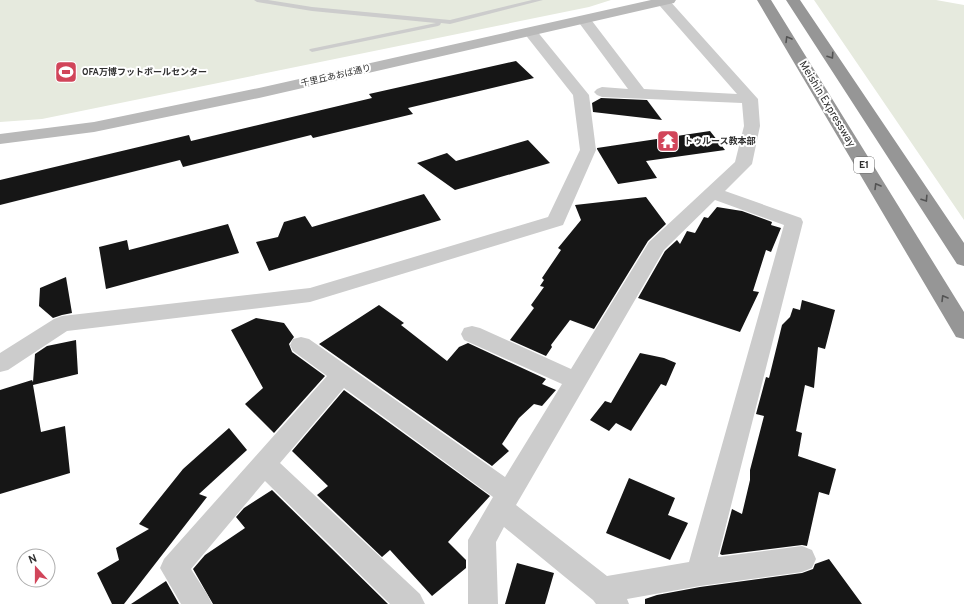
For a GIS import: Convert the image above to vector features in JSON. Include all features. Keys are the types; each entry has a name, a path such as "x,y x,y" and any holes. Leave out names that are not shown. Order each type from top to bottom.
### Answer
{"highway":[{"name":"Meishin Expressway","path":"764,0 964,331"},
{"path":"793,0 964,259"}],"street":[{"name":"千里丘あおば通り","path":"0,139 101,125 260,93 531,33 667,1"},
{"path":"483,604 482,540 656,246 743,164 752,126 750,99 667,1"},
{"path":"584,20 640,94"},
{"path":"0,364 62,324 310,294 556,221 588,150 581,95 531,33"},
{"path":"602,92 750,99"},
{"path":"700,573 794,222 712,193"},
{"path":"472,334 576,381"},
{"path":"300,345 342,374 505,502 609,597 700,573 802,559"},
{"path":"197,604 174,568 342,374"},
{"path":"264,464 410,604"}],"lane":[{"path":"257,0 327,11 450,22"},
{"path":"487,13 514,0"},
{"path":"312,50 450,22 540,0"}],"shaded area":[{"path":"0,0 611,0 589,7 42,119 0,122"},
{"path":"814,0 936,0 964,5 964,220"}],"building":[{"path":"516,61 534,78 408,108 413,114 313,138 311,135 183,167 180,160 0,205 0,180 189,135 191,141 372,98 369,94"},
{"path":"601,98 647,100 662,120 593,112 592,103"},
{"path":"710,131 725,150 646,161 657,178 618,184 597,149 597,148"},
{"path":"528,140 550,163 455,190 417,163 447,153 456,161"},
{"path":"424,194 441,220 269,271 256,242 278,237 284,222 305,216 312,227"},
{"path":"646,197 666,224 648,241 594,329 570,320 551,345 552,347 546,356 510,340 534,308 531,305 544,287 540,286 544,280 542,278 561,250 558,248 581,220 575,205"},
{"path":"717,207 742,211 772,222 771,225 781,228 771,252 766,250 753,291 759,292 740,332 638,298 665,251 677,240 680,244 687,231 695,233 704,217 708,218"},
{"path":"228,224 239,253 106,289 99,247 127,240 129,250"},
{"path":"66,277 72,313 53,318 39,306 40,288"},
{"path":"802,300 835,310 825,349 818,347 814,388 805,385 796,431 802,433 798,456 836,469 829,495 819,492 807,546 802,545 722,555 720,554 732,509 742,514 750,480 750,470 764,416 756,414 766,377 769,378 782,325 790,317 793,308 800,310"},
{"path":"379,305 404,323 401,325 447,361 459,347 468,343 546,379 542,384 556,390 542,406 534,404 519,418 502,444 509,451 492,466 319,344"},
{"path":"256,318 284,323 294,337 289,344 292,352 325,376 274,433 245,404 263,388 231,330"},
{"path":"76,340 78,374 33,385 41,432 65,426 70,473 0,494 0,390 32,380 33,382 35,354 47,346"},
{"path":"640,353 664,358 676,363 666,386 661,384 631,431 616,423 609,431 590,420 605,401 611,403"},
{"path":"344,390 490,496 448,542 466,560 466,568 432,596 390,550 382,557 317,495 328,486 292,451"},
{"path":"229,428 247,450 199,494 207,497 124,604 112,604 97,573 119,560 116,548 149,529 139,524 183,469"},
{"path":"629,478 675,498 668,515 688,523 670,560 606,533"},
{"path":"272,490 388,604 213,604 193,569 205,555 245,528 236,517 244,508"},
{"path":"829,559 862,604 645,604 645,599 657,595 700,587 802,573 813,569 815,564"},
{"path":"517,563 554,573 545,604 505,604"},
{"path":"166,581 179,604 131,604"}],"place":[{"name":"OFA万博フットボールセンター","path":"66,72"},
{"name":"トゥルース教本部","path":"668,141"}]}
